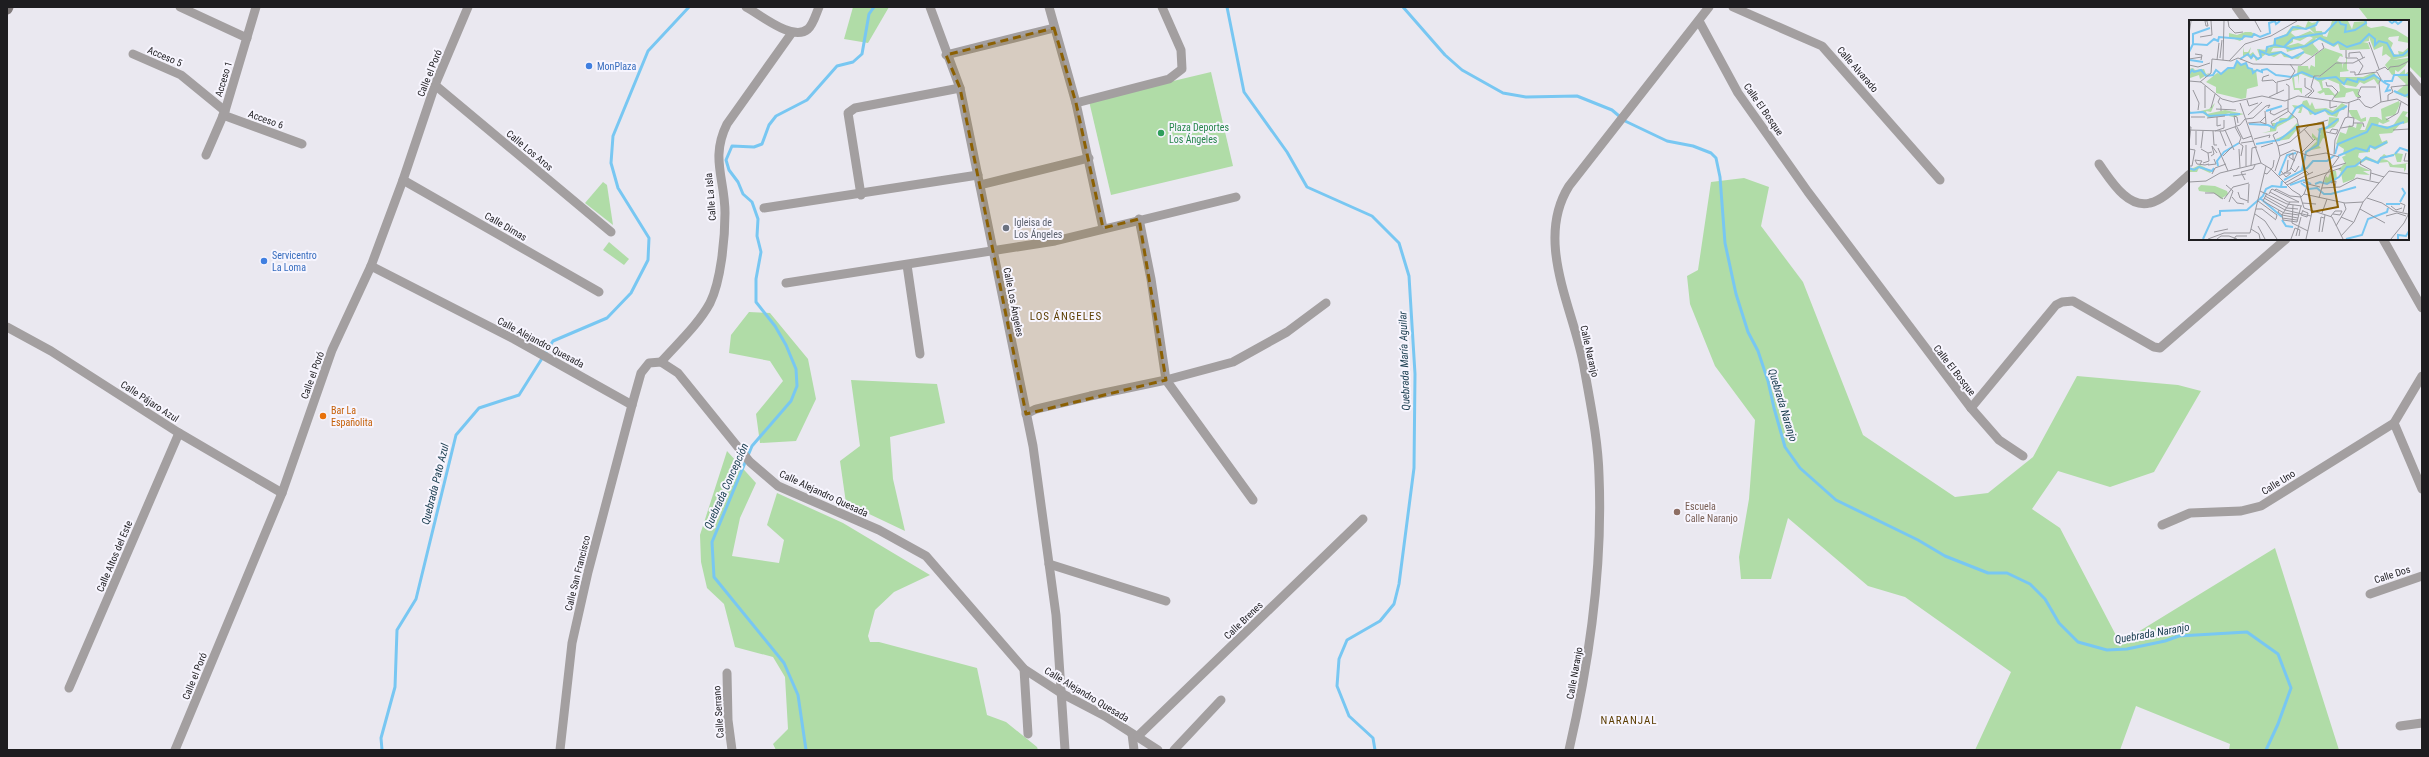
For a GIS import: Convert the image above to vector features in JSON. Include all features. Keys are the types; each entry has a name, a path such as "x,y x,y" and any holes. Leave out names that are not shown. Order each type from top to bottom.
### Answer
{"street":[{"path":"180,7 248,38"},
{"name":"Acceso 1","path":"206,155 224,113 248,38 256,7"},
{"name":"Calle el Poró","path":"175,750 282,493 332,350 371,266 403,180 435,85 468,7"},
{"path":"746,7 791,34 800,34 809,29 819,7"},
{"name":"Calle Los Ángeles","path":"930,7 946,55 960,88 1033,446 1056,615 1065,750"},
{"path":"1049,7 1076,103 1103,228"},
{"path":"1076,103 1168,79 1182,69 1181,50 1162,7"},
{"name":"Calle Naranjo","path":"1569,750 1584,686 1594,614 1599,557 1599,474 1582,358 1560,277 1554,232 1556,213 1560,200 1569,186 1699,22 1709,7"},
{"name":"Calle Alvarado","path":"1733,7 1822,46 1940,180"},
{"path":"2236,7 2245,20"},
{"name":"Calle El Bosque","path":"1699,22 1738,93 1795,173 1971,408 2056,305 2062,302 2073,301 2154,347 2160,348 2285,240"},
{"path":"946,55 1054,28"},
{"name":"Calle La Isla","path":"661,362 700,317 715,292 725,213 717,156 720,139 727,124 791,34"},
{"name":"Acceso 5","path":"133,54 181,74 224,113"},
{"path":"2409,76 2422,92"},
{"name":"Calle Los Aros","path":"435,85 611,232"},
{"path":"861,195 848,114 855,108 960,88"},
{"name":"Acceso 6","path":"224,113 302,144"},
{"path":"980,185 1089,158"},
{"path":"2100,164 2115,186 2127,198 2143,204 2150,204 2157,200 2189,175"},
{"path":"764,208 861,195 978,175"},
{"name":"Calle Dimas","path":"403,180 599,292"},
{"path":"786,283 993,252 1055,241 1103,228 1236,197"},
{"path":"1139,220 1151,279 1166,380 1253,500"},
{"path":"2384,240 2422,308"},
{"path":"906,265 920,354"},
{"name":"Calle Alejandro Quesada","path":"371,266 534,350 632,405"},
{"path":"1026,414 1036,409 1166,380 1233,362 1287,332 1326,304"},
{"name":"Calle Pájaro Azul","path":"7,327 51,351 179,433 282,493"},
{"path":"632,405 641,373 649,363 661,362"},
{"name":"Calle Alejandro Quesada","path":"661,362 678,373 750,462 778,486 879,530 926,556 1024,669 1061,693 1084,704 1158,750"},
{"path":"2422,376 2394,423 2422,489"},
{"name":"Calle San Francisco","path":"560,750 572,642 588,572 632,405"},
{"path":"1971,408 1999,440 2023,456"},
{"name":"Calle Uno","path":"2162,525 2190,513 2241,511 2261,506 2394,423"},
{"name":"Calle Altos del Este","path":"70,688 179,433"},
{"name":"Calle Brenes","path":"1135,735 1363,519"},
{"path":"1049,564 1166,601"},
{"name":"Calle Dos","path":"2370,594 2422,576"},
{"path":"1024,669 1028,734"},
{"name":"Calle Serrano","path":"727,673 728,720 732,750"},
{"path":"1174,750 1221,700"},
{"path":"2400,726 2422,723"},
{"path":"1134,750 1135,735"}],"highlighted area":[{"path":"1054,28 1076,103 1103,228 1139,219 1166,380 1026,414 960,88 946,55"}],"green space":[{"path":"853,7 889,7 868,43 844,39"},
{"path":"2358,7 2422,7 2422,79 2409,66 2409,20 2368,20"},
{"name":"Plaza Deportes Los Ángeles","path":"1211,72 1233,166 1111,195 1089,101"},
{"path":"1744,178 1769,187 1761,226 1803,282 1863,435 1955,497 1988,493 2033,457 2077,376 2178,385 2201,391 2154,472 2110,487 2058,471 2032,509 2060,528 2120,643 2275,548 2339,750 2229,750 2230,744 2136,706 2120,750 1975,750 2011,672 1905,597 1868,586 1788,518 1771,579 1741,579 1739,557 1749,499 1755,420 1715,366 1690,304 1687,276 1698,270 1711,182"},
{"path":"603,182 607,185 613,225 585,203"},
{"path":"609,242 629,259 624,265 603,250"},
{"path":"749,312 770,313 808,359 816,399 796,441 760,443 756,414 783,381 770,361 729,353 731,335"},
{"path":"851,380 937,384 945,423 890,437 893,479 905,531 846,503 840,461 860,446"},
{"path":"727,451 756,483 740,518 732,556 779,563 784,540 767,525 777,493 843,523 930,575 894,592 875,610 868,636 870,642 879,642 977,668 987,715 1006,722 1037,747 1038,750 776,750 773,744 788,729 785,677 773,657 735,647 724,604 707,588 701,562 700,535"}],"waterway":[{"name":"Quebrada Pato Azul","path":"382,750 381,738 395,687 397,630 416,599 456,435 479,408 519,395 553,341 607,318 631,293 648,260 649,238 618,188 611,163 613,136 648,51 689,7"},
{"name":"Quebrada Concepción","path":"806,750 798,695 784,663 714,577 712,542 752,446 791,401 797,386 796,369 786,345 775,326 756,302 756,279 761,252 757,236 758,219 752,202 743,194 738,182 729,170 726,160 732,146 754,147 762,144 769,125 776,116 807,100 837,66 853,62 862,54 869,14 874,7"},
{"name":"Quebrada María Aguilar","path":"1227,7 1244,92 1287,152 1307,187 1372,216 1399,243 1409,276 1415,374 1414,468 1399,584 1394,604 1380,621 1347,640 1339,659 1337,686 1349,716 1373,738 1375,750"},
{"name":"Quebrada Naranjo","path":"1403,7 1445,55 1462,70 1503,93 1526,97 1577,96 1612,110 1625,121 1667,141 1693,146 1711,153 1716,158 1720,177 1725,243 1736,294 1748,332 1758,351 1768,381 1785,447 1800,468 1836,500 1918,540 1945,556 1988,573 2007,573 2030,584 2045,599 2059,623 2078,642 2107,650 2127,649 2165,641 2179,636 2247,632 2278,654 2291,688 2278,724 2266,750"}],"place":[{"name":"MonPlaza","path":"589,66"},
{"name":"Plaza Deportes Los Ángeles","path":"1161,133"},
{"name":"Igleisa de Los Ángeles","path":"1006,228"},
{"name":"Servicentro La Loma","path":"264,261"},
{"name":"Bar La Españolita","path":"323,416"},
{"name":"Escuela Calle Naranjo","path":"1677,512"}],"district":[{"name":"LOS ÁNGELES","path":"1066,316"},
{"name":"NARANJAL","path":"1629,720"}]}
